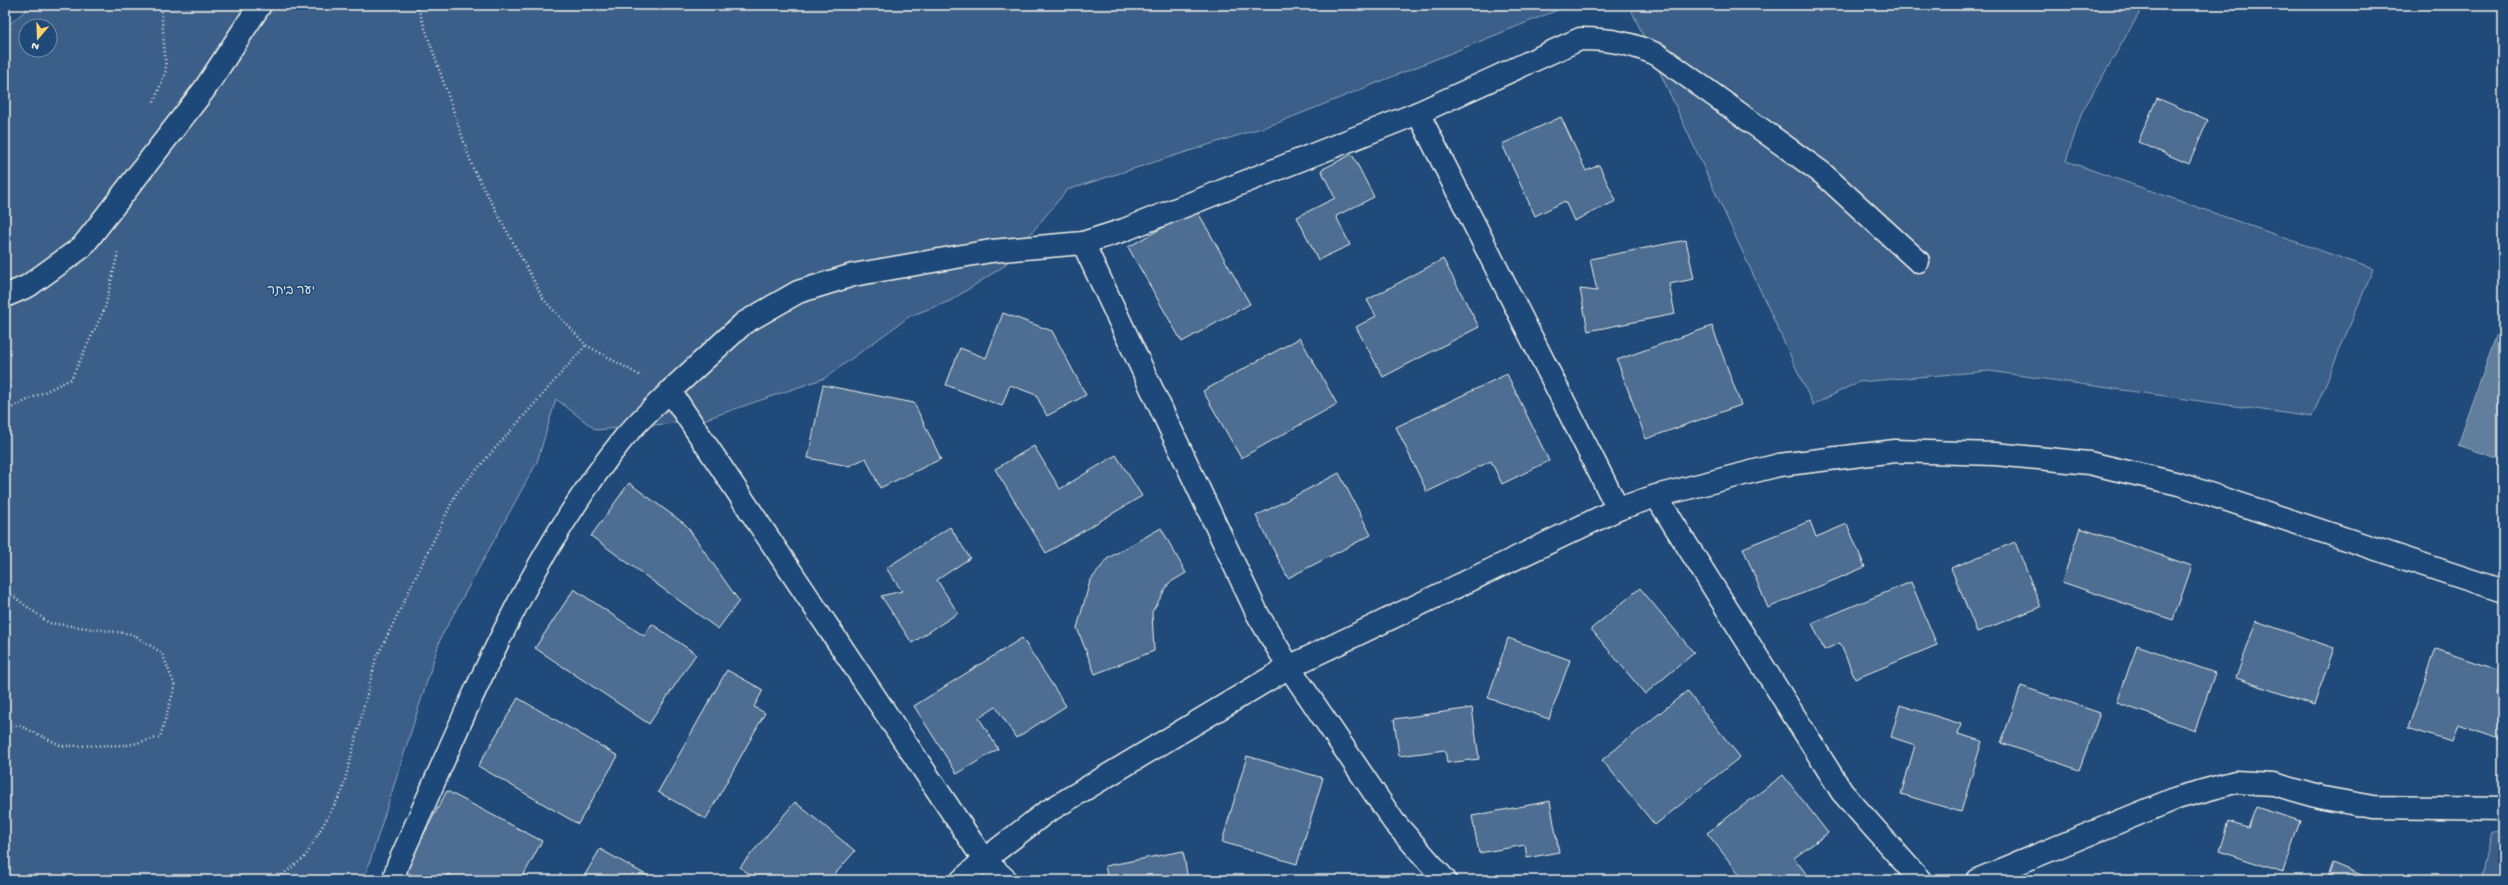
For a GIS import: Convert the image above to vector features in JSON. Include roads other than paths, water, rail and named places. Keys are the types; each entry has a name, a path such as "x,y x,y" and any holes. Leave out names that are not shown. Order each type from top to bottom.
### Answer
{"street":[{"path":"5,296 28,286 82,247 204,90 260,5"},
{"path":"1006,880 984,860 670,391 744,323 798,292 853,275 991,251 1082,243 1124,230 1418,113 1580,39 1607,38 1634,45 1658,55 1822,174 1918,261"},
{"path":"1418,113 1618,510"},
{"path":"1082,243 1258,615 1288,667 1394,822 1445,880"},
{"path":"962,880 984,860 1045,813 1288,667 1618,510 1656,496 1779,465 1895,451 1995,454 2089,463 2179,484 2503,591"},
{"path":"1656,496 1842,792 1920,880"},
{"path":"1977,880 2177,798 2236,782 2274,784 2323,798 2374,807 2503,809"}],"lane":[{"path":"393,880 398,864 501,634 552,540 624,438 670,391"}],"park label":[{"name":"יער ביתר","path":"291,291"}]}
